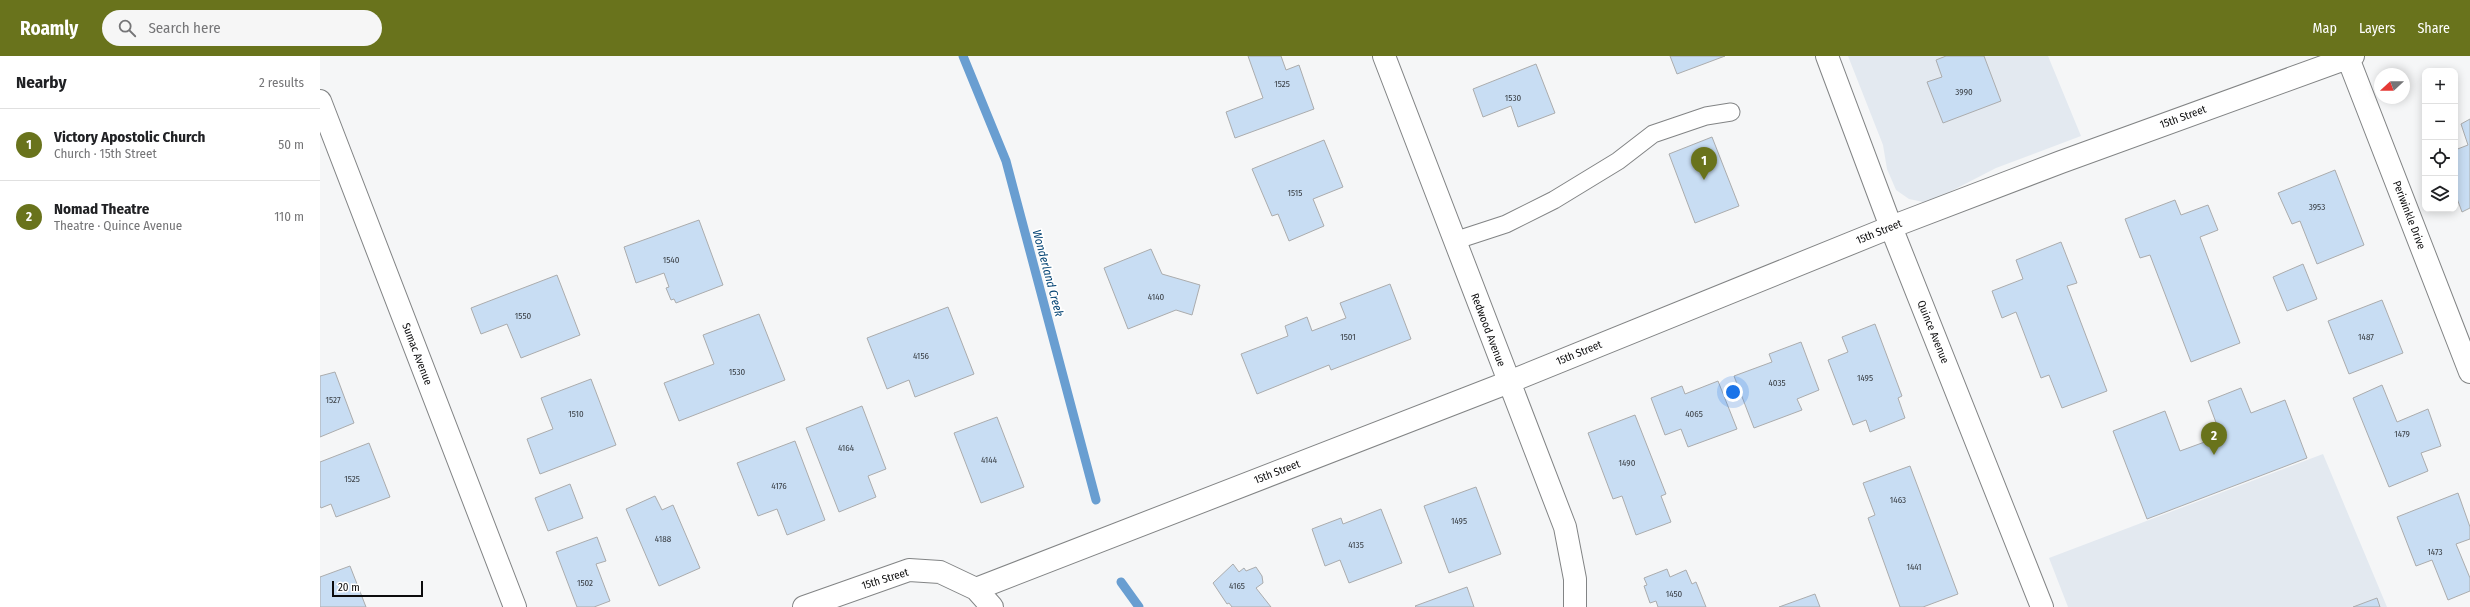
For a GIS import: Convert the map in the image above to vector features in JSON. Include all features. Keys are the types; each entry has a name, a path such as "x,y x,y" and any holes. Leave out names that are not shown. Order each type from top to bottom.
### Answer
{"street":[{"name":"Redwood Avenue","path":"1384,56 1454,242 1565,527 1575,579 1576,607"},
{"name":"Quince Avenue","path":"1827,56 1891,227 2042,607"},
{"name":"15th Street","path":"804,607 909,570 940,572 976,589 1508,382 1891,227 2061,162 2350,57"},
{"name":"Periwinkle Drive","path":"2350,57 2470,372"},
{"name":"Sumac Avenue","path":"320,102 515,607"},
{"path":"976,589 992,607"}],"lane":[{"path":"1454,242 1506,224 1554,200 1618,161 1653,134 1706,116 1731,112"}],"shaded area":[{"path":"1848,56 2048,56 2081,136 1996,168 1928,203 1909,199 1896,190 1887,169 1883,145"},
{"path":"2323,454 2387,607 2068,607 2049,558"}],"building":[{"path":"1248,56 1281,56 1286,70 1299,65 1314,109 1235,138 1226,112 1263,98"},
{"path":"1670,56 1725,56 1677,74"},
{"path":"1946,56 1984,56 2001,101 1943,123 1927,82 1942,77 1936,60"},
{"path":"1536,64 1555,113 1518,127 1511,106 1483,117 1473,89"},
{"path":"2470,119 2470,208 2462,212 2458,201 2458,149 2468,145 2461,124"},
{"path":"1712,137 1739,206 1695,223 1669,154"},
{"path":"1324,140 1343,187 1313,199 1324,226 1289,241 1278,214 1272,216 1252,169"},
{"path":"2335,170 2364,245 2317,264 2300,221 2292,224 2278,193"},
{"path":"2175,200 2181,215 2208,205 2218,230 2200,237 2240,343 2191,362 2150,255 2140,258 2125,219"},
{"path":"699,220 723,285 676,303 674,299 671,300 666,288 669,287 664,273 636,283 624,247"},
{"path":"2061,242 2077,283 2067,286 2107,391 2062,408 2049,375 2041,378 2016,312 2002,318 1992,291 2023,279 2016,260"},
{"path":"1151,249 1162,274 1200,285 1192,315 1176,310 1128,329 1104,268"},
{"path":"2303,264 2317,299 2287,311 2273,277"},
{"path":"557,275 580,335 521,358 507,324 481,334 471,308"},
{"path":"1390,284 1411,339 1331,370 1329,365 1257,394 1241,354 1288,336 1285,326 1307,317 1312,331 1346,318 1340,303"},
{"path":"2382,300 2403,353 2349,374 2328,321"},
{"path":"948,307 974,374 915,397 909,380 887,389 867,338"},
{"path":"759,314 785,380 679,421 664,383 714,364 703,335"},
{"path":"1875,324 1902,396 1898,398 1905,418 1870,432 1866,420 1853,425 1828,360 1848,352 1842,337"},
{"path":"1801,342 1819,390 1797,399 1802,410 1754,428 1734,376 1772,362 1769,354"},
{"path":"335,372 354,423 320,437 320,376"},
{"path":"591,379 616,445 540,474 527,439 553,429 541,398"},
{"path":"1718,381 1737,429 1688,447 1681,429 1665,435 1651,398 1682,386 1685,394"},
{"path":"2382,385 2397,422 2428,409 2441,446 2421,453 2428,471 2389,487 2353,398"},
{"path":"2241,388 2251,413 2285,400 2307,458 2147,519 2113,431 2165,411 2180,451 2221,436 2208,401"},
{"path":"862,406 886,469 868,476 876,497 839,512 806,428"},
{"path":"1635,415 1666,494 1661,496 1671,522 1636,535 1622,496 1613,499 1588,433"},
{"path":"997,417 1024,487 981,503 954,433"},
{"path":"795,441 825,520 787,535 777,509 758,516 737,463"},
{"path":"369,443 390,497 336,517 331,504 321,508 320,506 320,462"},
{"path":"1910,466 1958,594 1923,607 1900,607 1868,518 1875,515 1863,483"},
{"path":"570,484 583,518 548,531 535,498"},
{"path":"1476,487 1501,554 1449,573 1424,506"},
{"path":"2458,493 2470,527 2470,539 2456,544 2470,578 2470,591 2448,600 2432,560 2416,566 2397,517"},
{"path":"655,496 662,510 673,505 700,568 659,586 626,509"},
{"path":"1381,509 1402,563 1349,583 1340,560 1325,566 1312,529 1341,518 1343,524"},
{"path":"597,537 606,561 596,564 610,601 594,607 577,607 556,552"},
{"path":"1233,564 1239,572 1244,568 1246,571 1256,567 1262,576 1263,583 1256,588 1271,607 1232,607 1229,603 1227,604 1213,583"},
{"path":"350,566 366,607 320,607 320,577"},
{"path":"1667,569 1670,577 1686,570 1692,584 1696,582 1706,607 1658,607 1656,601 1650,603 1644,586 1647,585 1644,578"},
{"path":"1467,587 1474,607 1415,606"},
{"path":"1815,594 1820,607 1779,607"},
{"path":"2377,598 2380,607 2353,607"}],"waterway":[{"name":"Wonderland Creek","path":"963,56 1006,161 1096,500"},
{"name":"Wonderland Creek","path":"1121,582 1139,607"}],"place":[{"name":"Victory Apostolic Church","path":"1704,180"},
{"name":"Nomad Theatre","path":"2214,455"}]}
